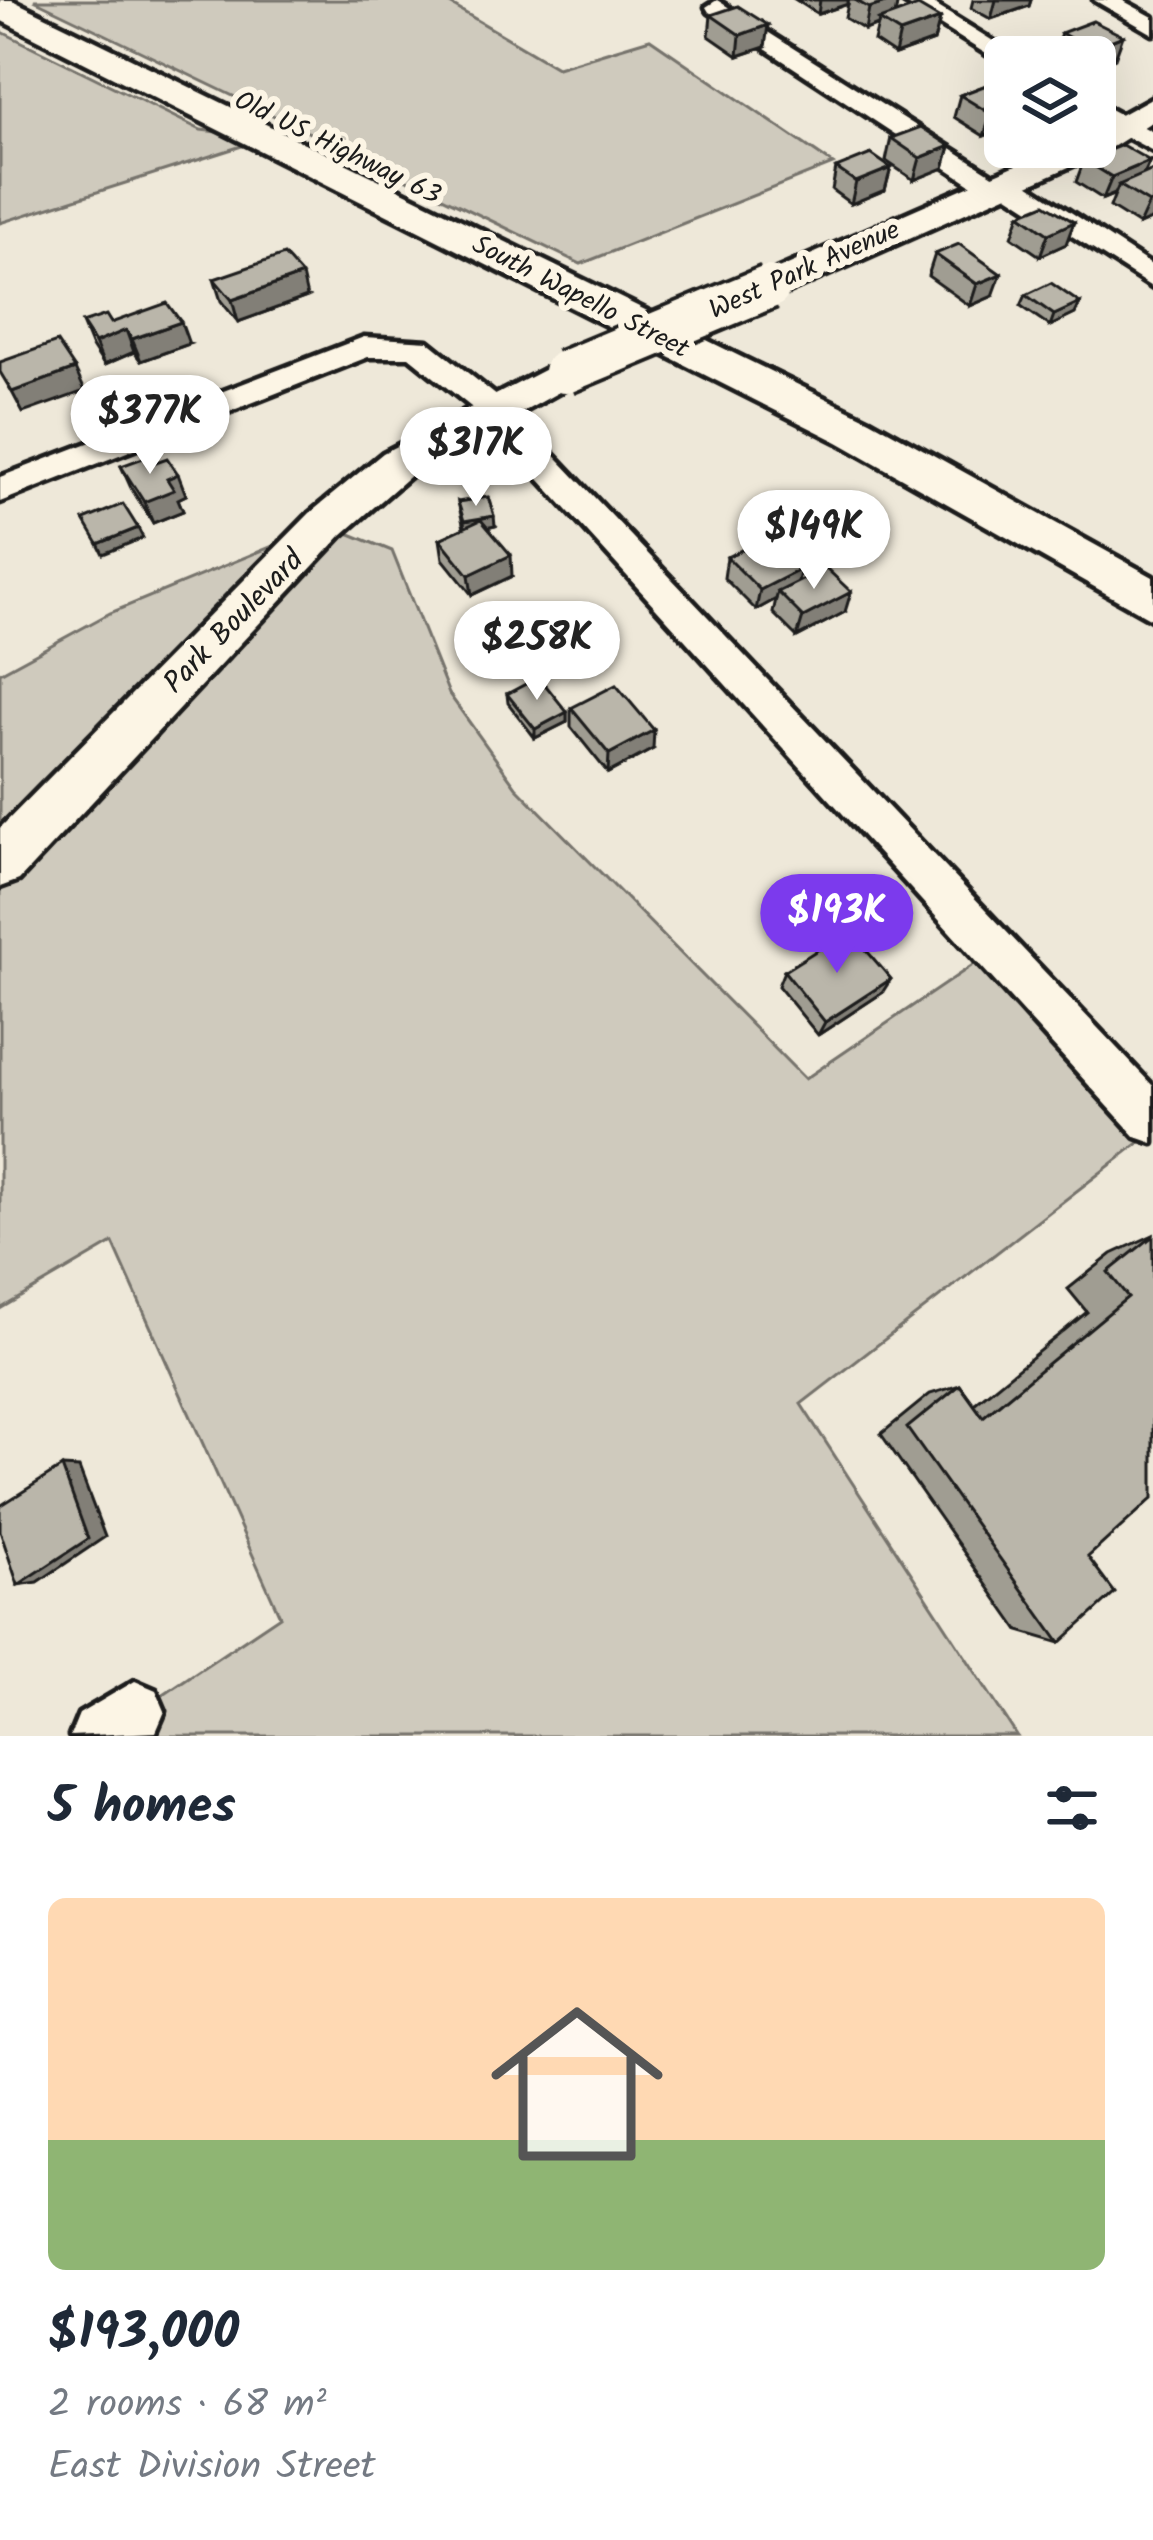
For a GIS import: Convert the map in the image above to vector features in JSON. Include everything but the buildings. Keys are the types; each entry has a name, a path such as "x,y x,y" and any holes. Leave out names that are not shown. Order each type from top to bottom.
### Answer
{"highway":[{"name":"Old US Highway 63","path":"34,0 941,438 1153,556"},
{"name":"South Wapello Street","path":"0,7 854,431 1153,602"}],"main road":[{"name":"West Park Avenue","path":"492,408 1036,168"},
{"name":"Park Boulevard","path":"0,864 326,524 398,463 492,408"}],"street":[{"path":"911,0 984,43"},
{"path":"1105,0 1153,27"},
{"path":"728,3 999,184 1153,279"},
{"path":"0,490 364,347 417,348 492,408 1153,1120"}],"shaded area":[{"path":"34,0 443,0 557,67 650,39 833,164 581,264"},
{"path":"0,31 201,130 267,138 0,223"},
{"path":"326,524 392,551 449,694 516,787 805,1079 995,950 1153,1132 801,1404 1017,1736 101,1736 280,1616 113,1243 0,1309 0,673 110,613"}]}
